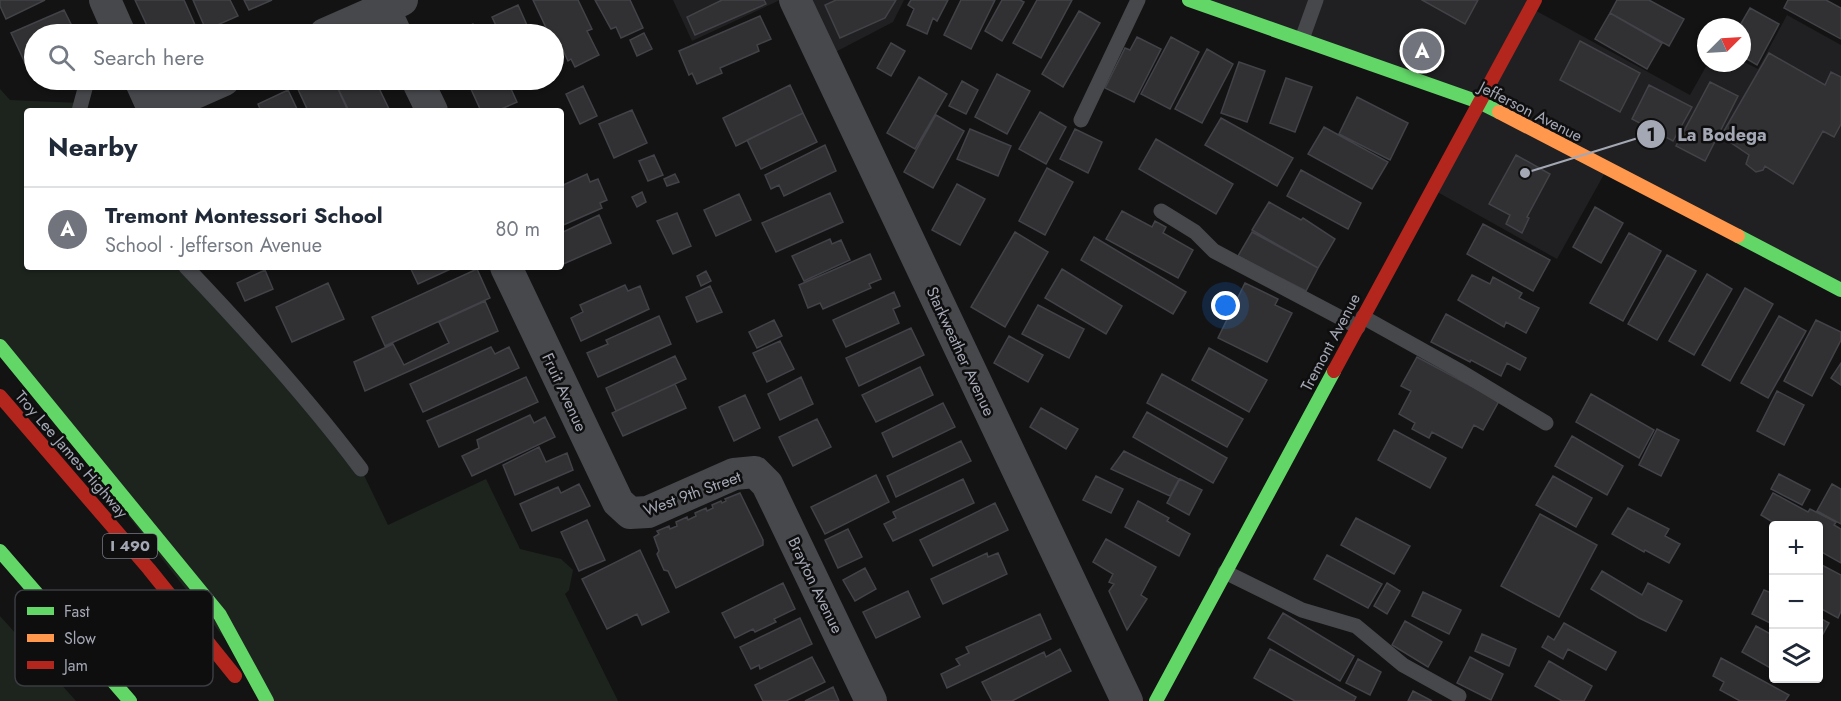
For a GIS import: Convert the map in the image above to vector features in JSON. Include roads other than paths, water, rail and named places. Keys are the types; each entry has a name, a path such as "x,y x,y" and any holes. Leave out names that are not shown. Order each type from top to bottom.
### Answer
{"main road":[{"name":"Jefferson Avenue","path":"1189,0 1479,102 1841,290"},
{"name":"Tremont Avenue","path":"1156,701 1535,0"},
{"path":"0,346 200,590"},
{"name":"Troy Lee James Highway","path":"0,396 167,590"},
{"path":"0,551 33,590"},
{"path":"0,570 20,590"},
{"path":"213,606 220,615 267,701"},
{"name":"Troy Lee James Highway","path":"213,646 255,701"},
{"path":"113,686 128,701"},
{"path":"115,686 128,701"}],"street":[{"path":"105,0 116,24"},
{"name":"Starkweather Avenue","path":"795,0 1127,701"},
{"path":"360,24 394,14"},
{"path":"145,90 153,108"},
{"path":"161,108 201,90"},
{"path":"422,90 431,108"},
{"name":"Fruit Avenue","path":"507,270 618,502 630,513"},
{"name":"West 9th Street","path":"630,513 648,512 734,474 755,472"},
{"name":"Brayton Avenue","path":"755,472 767,484 872,701"}],"lane":[{"path":"1081,120 1138,0"},
{"path":"1302,39 1316,0"},
{"path":"80,108 85,90"},
{"path":"1161,211 1195,232 1214,251 1458,370 1546,423"},
{"path":"189,270 291,381 362,469"},
{"path":"1225,572 1302,610 1356,626 1403,665 1459,696"}],"place":[{"name":"Tremont Montessori School","path":"1422,51"},
{"name":"La Bodega","path":"1525,173"}]}
